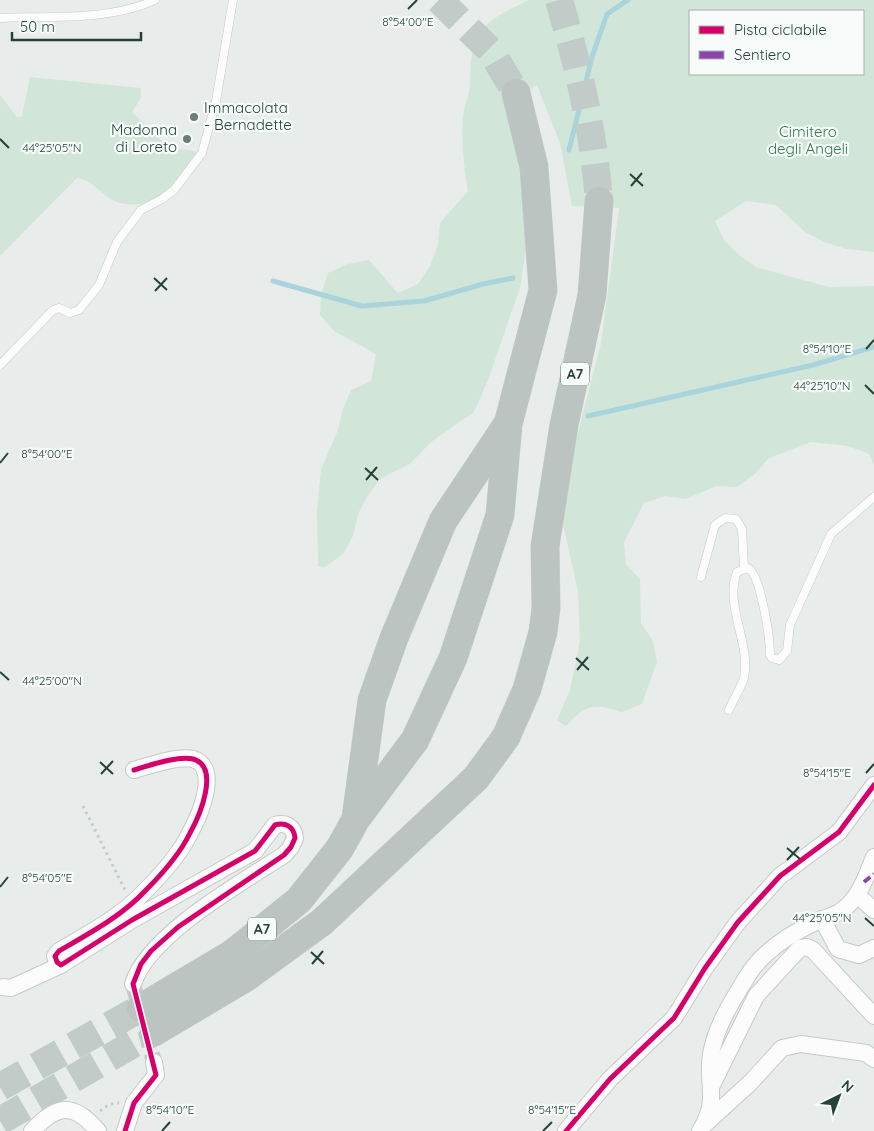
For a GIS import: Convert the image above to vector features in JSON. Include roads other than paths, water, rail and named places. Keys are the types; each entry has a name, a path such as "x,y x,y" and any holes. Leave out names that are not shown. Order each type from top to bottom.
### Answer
{"highway":[{"name":"A7","path":"137,996 232,954 299,900 340,848 356,819 415,740 453,658 500,515 508,424 544,290 534,170 516,93"},
{"name":"A7","path":"154,1032 245,978 322,922 476,778 506,737 527,689 543,632 546,608 545,546 564,425 592,295 599,201"},
{"name":"A7","path":"356,819 372,700 394,638 443,521 508,424"}],"street":[{"path":"61,964 57,962 55,956 59,951 132,904 169,865 190,834 207,788 208,780 201,764 189,759 134,770"},
{"path":"566,1131 610,1079 674,1018 705,968 738,922 780,876 839,832 874,785"},
{"path":"3,986 11,988 61,964 132,920 254,851 274,825 285,824 290,826 295,838 288,851 168,935 146,958 137,996"},
{"path":"702,1128 712,1102 710,1063 716,1039 733,1001 751,970 778,944 822,919 841,911 857,895 874,857"},
{"path":"857,895 874,910"},
{"path":"822,919 838,949 859,954 874,948"},
{"path":"712,1085 756,996 800,948 807,947 813,950 874,1016"},
{"path":"702,1128 751,1082 782,1048 801,1044 866,1053 874,1059"},
{"path":"124,1131 134,1103 154,1080 156,1071 154,1062"},
{"path":"32,1131 48,1115 63,1109 75,1112 96,1129"}],"lane":[{"path":"0,18 107,14 128,11 156,0"},
{"path":"0,365 54,310 59,308 70,313 79,310 99,286 117,242 141,210 162,200 174,190 202,153 216,101 234,0"},
{"path":"729,710 744,678 743,643 734,586 738,572 744,568 751,570 757,578 770,655 772,658 779,660 787,651 790,625 831,534 874,497"},
{"path":"701,577 714,525 725,518 736,519 742,529 744,568"}],"waterway":[{"path":"569,150 592,57 607,14 628,0"},
{"path":"273,281 362,306 424,301 483,284 513,278"},
{"path":"588,416 813,365 874,347"}],"tunnel":[{"path":"439,0 491,51 516,93"},
{"path":"559,0 573,50 589,124 599,201"},
{"path":"133,984 154,1062"},
{"path":"0,1087 141,1008"},
{"path":"0,1121 154,1032"}],"place":[{"name":"Immacolata - Bernadette","path":"194,117"},
{"name":"Madonna di Loreto","path":"187,139"}],"park label":[{"name":"Cimitero degli Angeli","path":"808,140"}]}
